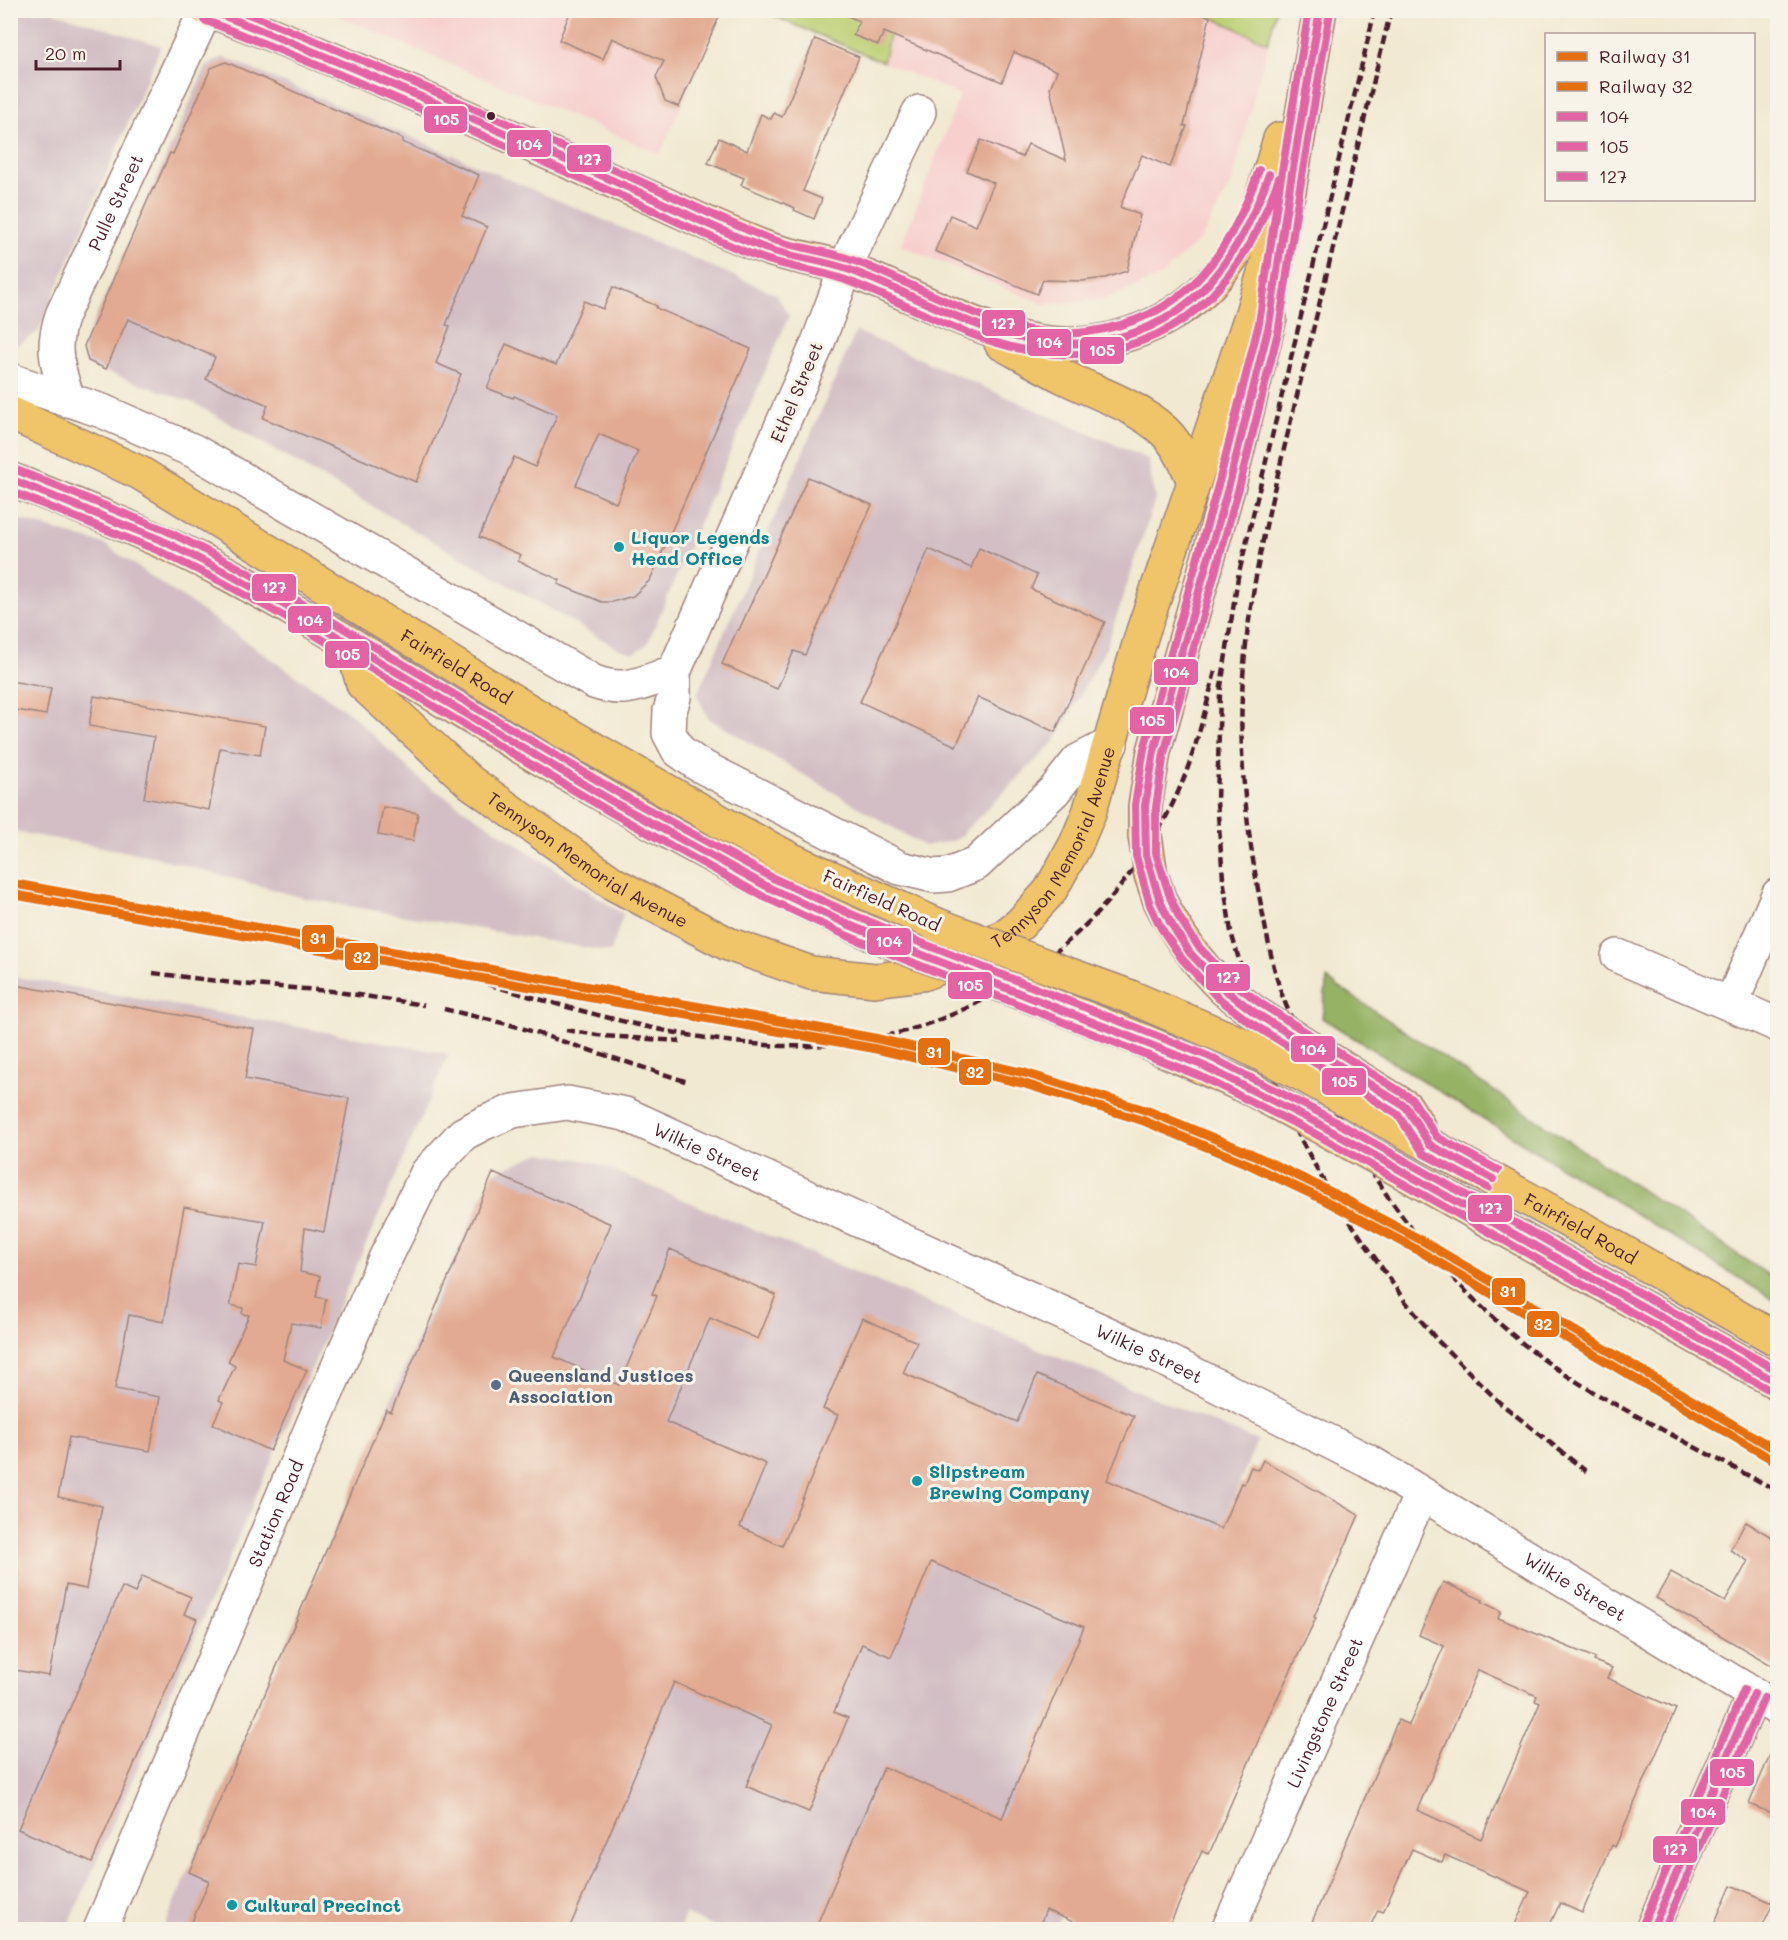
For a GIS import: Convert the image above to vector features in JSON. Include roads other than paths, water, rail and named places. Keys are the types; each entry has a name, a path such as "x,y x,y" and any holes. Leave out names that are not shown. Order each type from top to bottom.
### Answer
{"main road":[{"path":"207,10 286,41 765,248 845,268 952,316 1039,364 1150,419 1172,440 1189,467 1194,482"},
{"path":"952,316 1023,339 1061,344 1087,343 1134,332 1166,318 1204,292 1229,262 1249,228 1263,195 1319,10"},
{"name":"Tennyson Memorial Avenue","path":"352,645 363,684 470,782 614,884 728,944 812,973 875,980 922,974 976,953 1020,924 1050,891 1072,852 1089,813 1143,631 1252,313 1289,191 1319,10"},
{"path":"1289,191 1269,325 1230,481 1154,751 1145,806 1145,836 1151,876 1160,901 1170,922 1190,953 1224,989 1254,1012 1406,1107 1431,1145"},
{"name":"Fairfield Road","path":"10,413 140,473 559,729 792,860 935,924 1128,996 1239,1043 1431,1145 1778,1340"},
{"name":"Fairfield Road","path":"10,479 161,540 288,607 617,804 768,886 847,924 1144,1041 1251,1089 1778,1383"}],"street":[{"name":"Pulle Street","path":"68,400 55,355 57,330 62,315 207,10"},
{"name":"Ethel Street","path":"674,672 817,345 845,268 919,112"},
{"path":"10,380 135,424 194,451 594,682 615,688 627,688 674,672"},
{"name":"Fairfield Road","path":"674,672 674,697 670,711 669,733 678,750 686,758 900,868 934,876 948,875 976,864 1054,791 1078,761 1111,744"},
{"path":"1731,1004 1778,896"},
{"path":"1618,956 1778,1026"},
{"name":"Wilkie Street","path":"484,1123 513,1111 567,1103 625,1114 1172,1363 1368,1461 1766,1702"},
{"name":"Station Road","path":"100,1929 257,1553 384,1261 427,1173 463,1134 484,1123"},
{"name":"Livingstone Street","path":"1228,1929 1421,1494"},
{"path":"1652,1929 1766,1702"}],"railway":[{"path":"1375,10 1238,577 1220,693 1217,802 1223,878 1231,932 1271,1071 1297,1132 1329,1191 1404,1300 1437,1340 1499,1402 1587,1472"},
{"path":"1391,10 1273,494 1257,569 1246,644 1241,722 1246,803 1257,884 1280,989 1319,1078 1367,1165 1395,1207 1459,1284 1531,1350 1574,1380 1778,1491"},
{"path":"345,943 528,996 675,1033 766,1045 829,1045 890,1035 948,1016 1002,989 1052,954 1097,913 1137,865 1169,811 1197,741 1216,667"},
{"path":"153,973 241,984 331,991 424,1005"},
{"path":"444,1009 515,1026 688,1082"},
{"path":"566,1030 604,1036 680,1041"}],"rail line":[{"name":"31","path":"10,883 874,1038 1025,1073 1148,1111 1252,1154 1329,1191 1421,1240 1778,1451"},
{"name":"32","path":"10,894 872,1048 1022,1083 1144,1121 1248,1164 1324,1200 1416,1249 1773,1460"}],"place":[{"name":"Liquor Legends Head Office","path":"619,547"},
{"name":"Queensland Justices Association","path":"496,1385"},
{"name":"Slipstream Brewing Company","path":"917,1481"},
{"name":"Cultural Precinct","path":"232,1905"}]}
